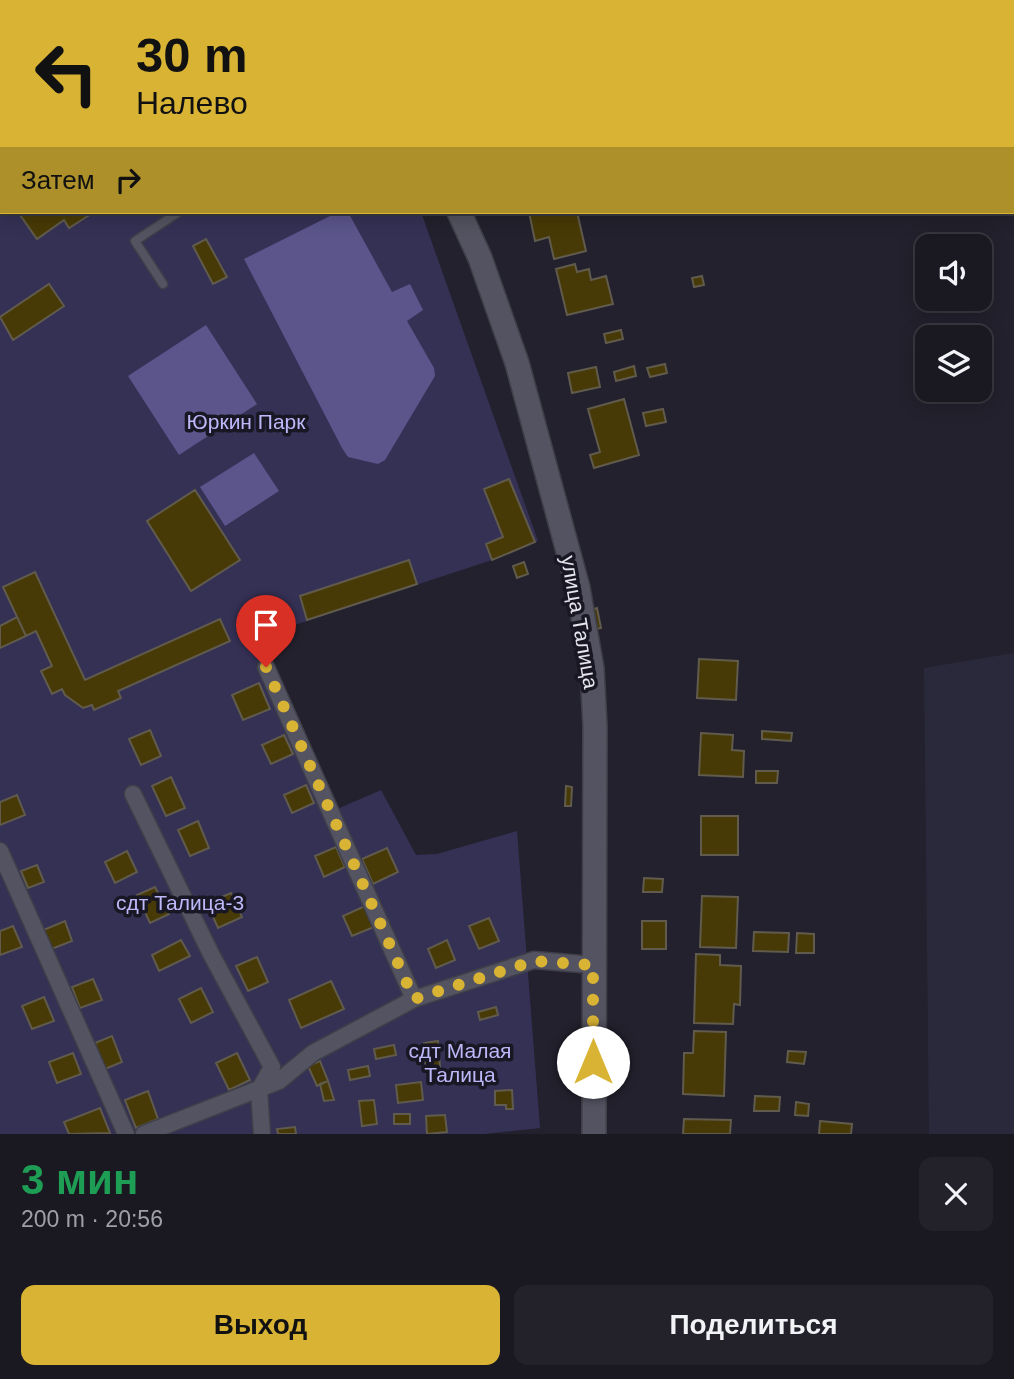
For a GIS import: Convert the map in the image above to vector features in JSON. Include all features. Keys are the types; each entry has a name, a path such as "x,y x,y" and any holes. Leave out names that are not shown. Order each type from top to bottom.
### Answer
{"street":[{"name":"улица Талица","path":"460,214 480,258 517,363 578,588 592,669 594,1134"},
{"path":"266,667 414,999"},
{"path":"133,794 211,954 272,1066 259,1090 262,1134"},
{"path":"0,851 126,1134"},
{"path":"144,1134 279,1081 313,1053 414,999 534,961 593,965"}],"lane":[{"path":"163,284 135,241 176,214"}],"shaded area":[{"path":"334,214 349,214 392,292 410,284 423,310 407,321 434,368 435,376 385,460 378,464 348,457 244,259"},
{"path":"206,325 257,404 179,455 128,376"},
{"path":"254,453 279,491 225,526 200,487"},
{"path":"1014,653 1014,1134 929,1134 924,668"}],"green space":[{"path":"0,214 422,214 538,541 492,560 258,637 335,810 381,790 416,855 437,854 517,831 540,1128 484,1134 0,1134"}],"building":[{"path":"19,214 91,214 69,228 64,220 37,239"},
{"path":"529,214 577,214 586,251 554,259 549,237 535,241"},
{"path":"206,239 227,277 213,284 193,246"},
{"path":"575,264 577,272 589,269 591,280 606,276 613,304 567,315 556,269"},
{"path":"702,276 704,285 694,287 692,278"},
{"path":"49,284 64,306 13,340 0,317"},
{"path":"621,330 623,339 606,343 604,334"},
{"path":"665,364 667,373 650,377 647,368"},
{"path":"634,366 636,376 616,381 614,372"},
{"path":"596,367 600,387 572,393 568,373"},
{"path":"624,399 639,455 594,468 590,455 600,452 588,409"},
{"path":"663,409 666,422 646,426 643,413"},
{"path":"509,479 535,542 492,560 486,544 503,537 484,489"},
{"name":"Юркин Парк","path":"195,490 240,560 191,591 147,521"},
{"path":"409,560 417,584 307,620 300,596"},
{"path":"524,562 528,574 517,578 513,566"},
{"path":"35,572 85,680 220,619 230,641 118,691 121,698 94,710 92,705 83,708 65,695 62,689 52,694 41,671 52,666 36,631 26,636 3,587"},
{"path":"597,608 601,628 595,629 591,610"},
{"path":"17,617 26,636 0,648 0,626"},
{"path":"699,659 738,661 736,700 697,698"},
{"path":"259,683 270,709 243,720 232,695"},
{"path":"150,730 161,756 141,765 129,739"},
{"path":"762,731 792,733 791,741 762,739"},
{"path":"701,733 733,735 732,750 744,751 743,777 699,775"},
{"path":"284,735 293,754 271,764 262,745"},
{"path":"756,771 778,771 777,783 756,783"},
{"path":"171,777 185,808 166,816 152,786"},
{"path":"306,785 314,803 292,813 284,795"},
{"path":"566,786 572,787 571,806 565,806"},
{"path":"17,795 25,815 0,825 0,802"},
{"path":"701,816 738,816 738,855 701,855"},
{"path":"198,821 209,848 190,856 178,830"},
{"path":"336,847 345,867 324,877 315,856"},
{"path":"387,848 398,872 373,884 362,859"},
{"path":"127,851 137,872 115,883 105,862"},
{"path":"37,865 44,882 28,888 21,871"},
{"path":"644,878 663,879 662,892 643,892"},
{"path":"155,887 169,914 150,923 137,895"},
{"path":"231,893 242,917 218,928 207,903"},
{"path":"702,896 738,897 736,948 700,947"},
{"path":"365,906 374,927 352,936 343,916"},
{"path":"489,918 499,941 479,949 469,926"},
{"path":"65,921 72,941 49,950 41,931"},
{"path":"642,921 666,921 666,949 642,949"},
{"path":"13,926 22,947 0,955 0,931"},
{"path":"754,932 789,933 788,952 753,951"},
{"path":"797,933 814,934 814,953 796,953"},
{"path":"181,940 190,956 159,971 152,955"},
{"path":"447,940 455,960 436,968 428,949"},
{"path":"696,954 720,955 720,965 741,966 740,1005 734,1004 733,1024 694,1023"},
{"path":"257,957 268,982 248,991 236,966"},
{"path":"93,979 102,1000 80,1008 72,987"},
{"path":"331,981 344,1009 301,1028 289,1000"},
{"path":"201,988 213,1012 191,1023 179,999"},
{"path":"44,997 54,1021 32,1029 22,1006"},
{"path":"496,1007 498,1015 480,1020 478,1012"},
{"path":"694,1031 726,1032 724,1096 683,1094 684,1053 693,1053"},
{"path":"112,1036 122,1062 105,1069 95,1043"},
{"path":"438,1041 440,1067 426,1069 424,1043"},
{"path":"394,1045 396,1055 376,1059 374,1049"},
{"path":"788,1051 806,1052 804,1064 787,1062"},
{"path":"73,1053 81,1074 57,1083 49,1062"},
{"path":"237,1053 250,1080 229,1090 216,1063"},
{"path":"320,1061 328,1081 317,1086 308,1066"},
{"path":"368,1066 370,1076 350,1080 348,1070"},
{"path":"328,1081 334,1100 324,1101 320,1084"},
{"path":"421,1082 423,1100 398,1103 396,1085"},
{"path":"512,1090 513,1109 506,1109 506,1105 495,1105 495,1091"},
{"path":"148,1091 158,1119 136,1128 125,1100"},
{"path":"755,1096 780,1097 779,1111 754,1111"},
{"path":"374,1100 377,1124 362,1126 359,1101"},
{"path":"796,1102 809,1104 808,1116 795,1115"},
{"path":"100,1108 110,1133 69,1134 64,1122"},
{"path":"394,1114 410,1114 410,1124 394,1124"},
{"path":"445,1115 447,1132 427,1134 426,1116"},
{"path":"684,1119 731,1120 730,1134 683,1134"},
{"path":"820,1121 852,1124 851,1134 819,1134"},
{"path":"295,1127 296,1134 278,1134 277,1129"}],"route":[{"path":"266,667 414,999 534,961 593,965 593,1062"}],"park label":[{"name":"сдт Талица-3","path":"180,902"},
{"name":"сдт Малая Талица","path":"460,1062"}]}
